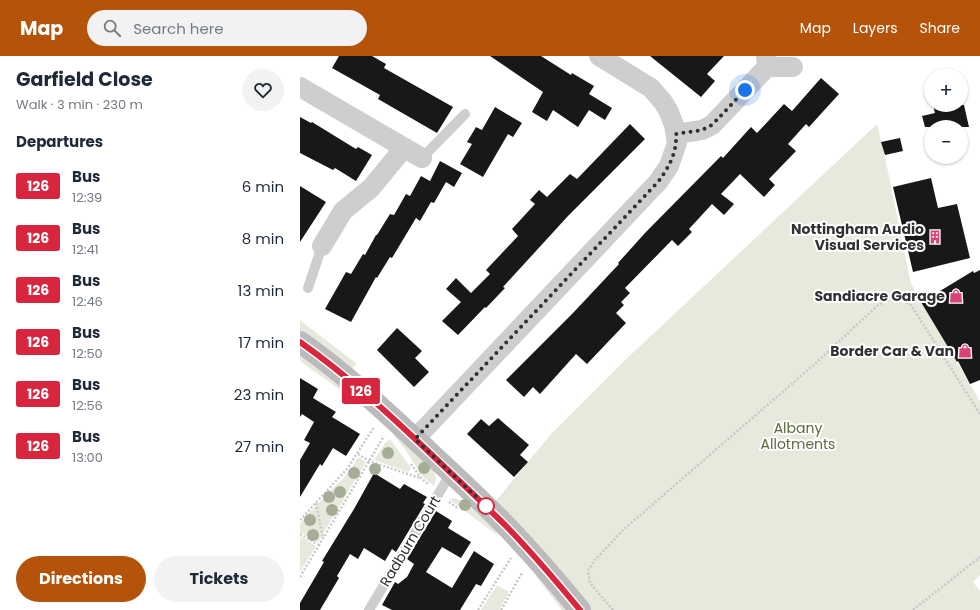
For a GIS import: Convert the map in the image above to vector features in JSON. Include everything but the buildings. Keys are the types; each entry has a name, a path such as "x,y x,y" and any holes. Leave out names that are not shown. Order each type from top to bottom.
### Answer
{"street":[{"path":"415,439 658,182 667,170 673,158 676,134 668,110 663,102 651,88 599,56"},
{"path":"676,134 702,130 712,125 766,62 793,67"},
{"path":"300,87 422,158"},
{"path":"322,246 343,211 371,188 404,148"},
{"path":"300,342 344,376 389,415 451,473 527,549 580,610"}],"lane":[{"path":"422,158 464,114"},
{"path":"308,288 322,246"},
{"name":"Radburn Court","path":"369,610 451,473"}],"path":[{"path":"613,610 590,583 588,571 594,561 623,530 816,363 878,305 888,300 897,298 911,304 980,414"},
{"path":"300,520 347,469 389,415"},
{"path":"300,577 369,461 389,415"},
{"path":"358,454 369,461 421,478"},
{"path":"316,502 323,539"},
{"path":"300,534 319,545"},
{"path":"478,610 527,549"},
{"path":"500,610 527,549"},
{"path":"913,610 980,557"}],"green space":[{"name":"Albany Allotments","path":"877,124 911,284 980,401 980,575 973,582 980,591 980,610 590,610 495,502 552,433 622,363"},
{"path":"300,320 357,364 349,371 300,333"},
{"path":"300,352 347,392 346,394 300,361"},
{"path":"397,433 433,468 436,478 434,486 422,476 405,449 394,436"},
{"path":"390,439 411,468 408,472 374,460 385,443"},
{"path":"358,457 366,462 318,542 300,532 300,524 305,517 350,471"},
{"path":"453,498 464,501 477,508 495,526 497,535 449,499"},
{"path":"300,536 316,546 300,572"},
{"path":"535,575 540,576 568,610 562,610"},
{"path":"497,585 509,592 499,610 481,610"}],"bus line":[{"name":"126","path":"300,342 344,376 395,420 451,473 534,555 580,610"}],"place":[{"name":"Nottingham Audio Visual Services","path":"935,237"},
{"name":"Sandiacre Garage","path":"956,296"},
{"name":"Border Car & Van","path":"965,351"}],"route":[{"path":"486,506 415,439 658,182 673,158 676,134 702,130 712,125 745,90"}]}
